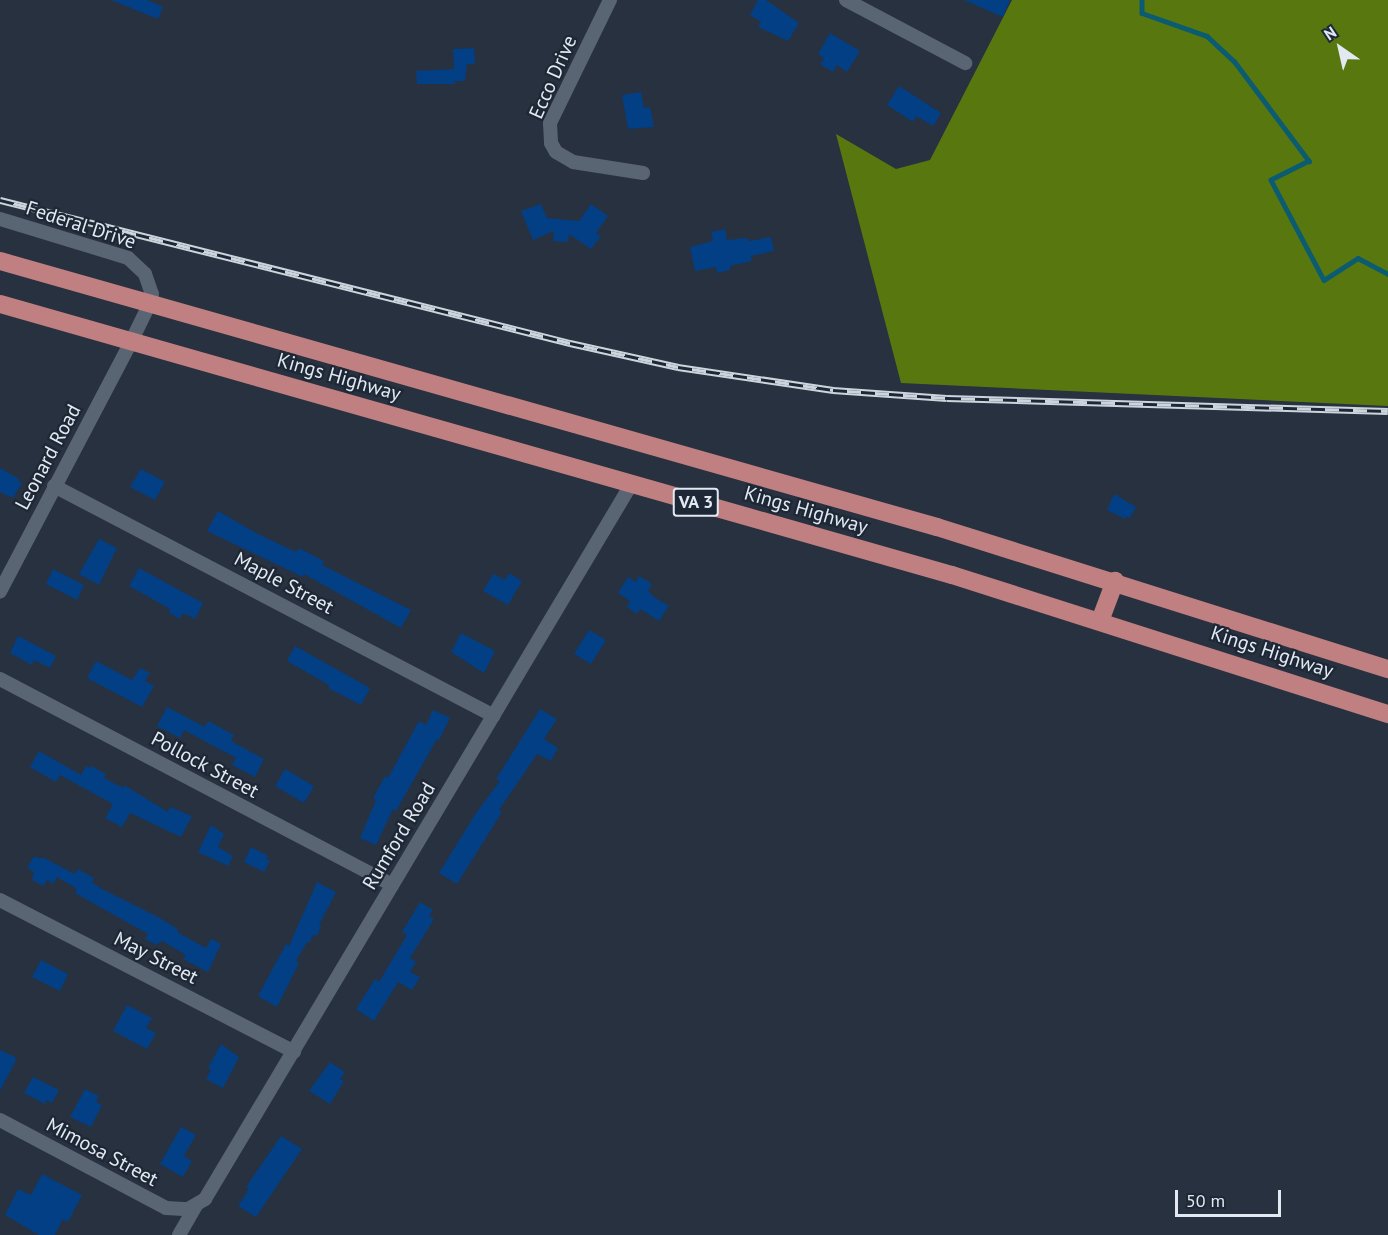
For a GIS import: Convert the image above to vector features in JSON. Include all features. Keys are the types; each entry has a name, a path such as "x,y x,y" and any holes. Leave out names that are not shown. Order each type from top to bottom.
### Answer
{"highway":[{"name":"Kings Highway","path":"0,261 688,455 1115,582 1388,669"},
{"name":"Kings Highway","path":"0,304 632,483 1100,621 1388,714"},
{"path":"1100,621 1115,582"}],"street":[{"name":"Ecco Drive","path":"610,0 550,123 550,143 556,152 573,162 644,173"},
{"path":"846,0 965,63"},
{"name":"Federal Drive","path":"0,219 128,258 145,274 152,294 150,303"},
{"path":"132,342 150,303"},
{"name":"Leonard Road","path":"0,592 132,342"},
{"name":"Rumford Road","path":"179,1235 192,1208 209,1194 632,483"},
{"name":"Maple Street","path":"54,486 494,716"},
{"name":"Pollock Street","path":"0,678 392,885"},
{"name":"May Street","path":"0,900 294,1052"},
{"name":"Mimosa Street","path":"0,1120 166,1208 192,1208"}],"green space":[{"path":"1012,0 1388,0 1388,406 901,383 836,134 896,169 930,160"}],"building":[{"path":"111,0 147,0 163,7 158,19"},
{"path":"758,0 766,0 799,23 788,41 758,27 761,22 750,15"},
{"path":"964,0 1010,0 1003,17"},
{"path":"830,33 860,51 847,72 837,65 833,72 820,64 824,58 818,54"},
{"path":"474,48 475,64 467,64 465,81 455,81 455,84 417,84 416,71 454,69 453,49"},
{"path":"899,86 941,113 933,126 916,116 913,122 887,105"},
{"path":"641,92 644,108 650,107 654,127 628,129 622,95"},
{"path":"541,204 547,218 579,221 591,204 608,216 596,233 601,236 591,249 569,234 568,242 553,241 554,231 533,240 521,211"},
{"path":"725,229 727,240 748,238 749,241 771,237 774,251 751,256 752,261 730,266 730,270 717,273 716,267 695,271 690,247 713,241 711,232"},
{"path":"0,468 22,483 13,498 0,492"},
{"path":"141,469 165,482 155,500 130,487"},
{"path":"1114,494 1136,507 1130,518 1126,516 1125,519 1107,510"},
{"path":"218,511 296,552 299,548 324,561 322,565 411,610 401,628 304,574 303,577 207,531"},
{"path":"99,539 117,548 99,585 79,574"},
{"path":"139,568 203,603 195,619 183,613 180,619 168,612 170,609 129,586"},
{"path":"53,569 84,585 77,600 46,584"},
{"path":"509,573 522,581 508,605 483,591 493,574 505,580"},
{"path":"639,576 652,584 648,591 654,597 669,606 659,621 640,609 637,614 627,607 630,601 618,593 628,577 636,582"},
{"path":"589,630 606,640 591,664 574,654"},
{"path":"461,633 495,651 484,673 451,652"},
{"path":"18,636 56,656 50,668 34,660 32,665 10,653"},
{"path":"295,646 370,688 361,705 328,688 329,685 287,661"},
{"path":"96,661 132,680 140,668 150,673 145,681 154,686 142,707 87,678"},
{"path":"167,707 205,727 208,721 234,735 231,741 264,759 255,777 232,765 236,758 184,730 180,738 157,726"},
{"path":"540,709 557,719 544,739 558,748 551,761 537,754 499,810 502,812 457,884 439,873 476,813 500,781 496,779"},
{"path":"433,710 450,718 439,740 437,739 396,811 393,809 376,845 360,838 376,800 373,798 385,776 388,778 419,721 426,725"},
{"path":"39,751 81,775 86,766 90,768 91,766 106,774 104,778 123,788 124,785 168,812 170,807 192,816 181,837 130,813 122,827 105,818 113,804 60,775 56,782 30,767"},
{"path":"285,769 314,786 304,803 275,786"},
{"path":"211,825 224,834 218,847 233,856 228,866 198,852"},
{"path":"251,847 268,856 266,859 270,861 264,872 244,862"},
{"path":"34,856 41,859 42,857 75,874 78,869 94,878 92,882 102,889 158,917 178,929 177,932 206,948 211,939 221,944 208,972 183,959 186,955 162,941 156,945 145,939 148,934 75,893 77,889 57,877 53,884 47,880 44,886 32,880 34,872 27,868"},
{"path":"317,882 336,892 319,925 321,927 317,936 313,935 309,943 307,942 296,961 299,963 277,1007 258,996 286,944 289,946"},
{"path":"420,902 433,910 429,916 434,919 410,958 416,962 410,972 420,977 412,990 398,982 374,1021 356,1009 375,979 379,982 407,935 402,932"},
{"path":"41,960 68,974 60,991 32,977"},
{"path":"127,1005 152,1018 146,1028 156,1033 147,1049 113,1031"},
{"path":"221,1044 239,1057 223,1088 206,1079 211,1070 208,1068"},
{"path":"0,1050 17,1058 0,1091"},
{"path":"330,1062 345,1072 340,1079 344,1081 330,1104 309,1091"},
{"path":"33,1077 59,1090 52,1103 47,1100 45,1104 24,1093"},
{"path":"85,1089 99,1096 96,1102 102,1105 91,1127 70,1117"},
{"path":"181,1127 196,1135 184,1156 192,1161 183,1177 160,1164"},
{"path":"281,1136 302,1149 256,1217 238,1206 249,1189 246,1187"},
{"path":"42,1174 82,1195 68,1222 63,1219 55,1235 39,1235 5,1215 18,1189 31,1195"}],"waterway":[{"path":"1142,0 1142,13 1207,36 1235,62 1309,161 1271,180 1324,280 1358,258 1388,274"}],"railway":[{"path":"0,200 570,343 678,367 833,390 947,398 1388,411"}]}
